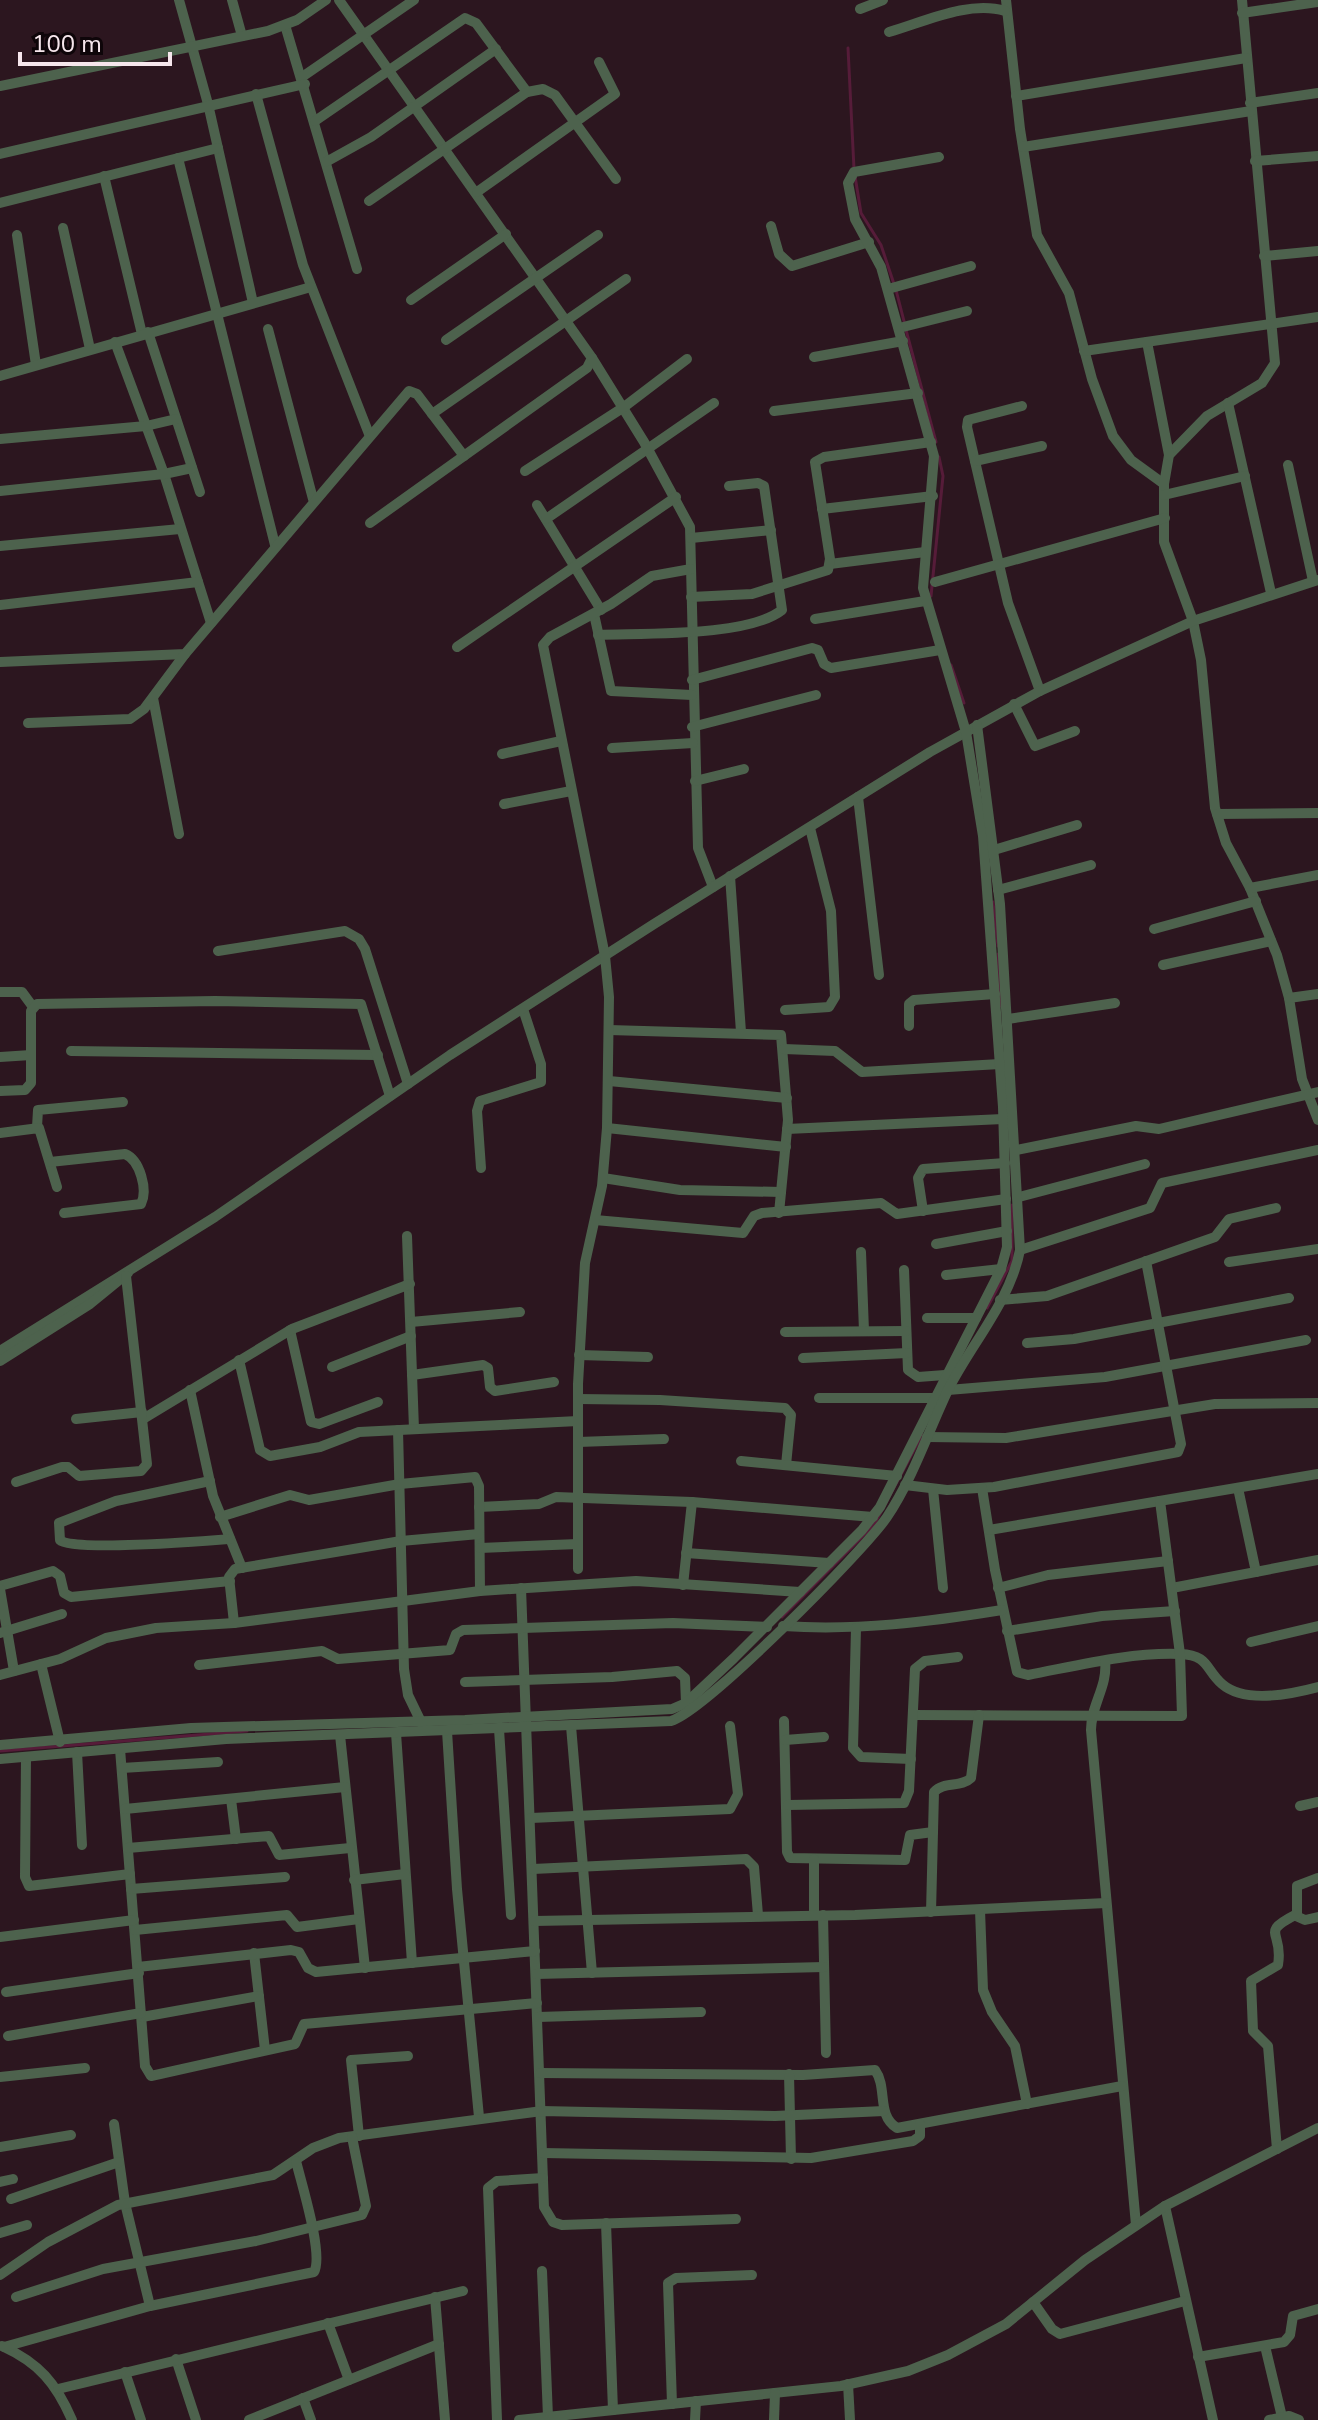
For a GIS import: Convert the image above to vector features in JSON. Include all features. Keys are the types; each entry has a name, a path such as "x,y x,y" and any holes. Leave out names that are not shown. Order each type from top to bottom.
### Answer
{"street":[{"path":"179,0 208,104 253,303"},
{"path":"232,0 242,36"},
{"path":"0,86 285,25 326,0"},
{"path":"339,0 568,319 624,407 687,518 691,538 692,727 700,858 713,887"},
{"path":"0,154 304,81 414,0"},
{"path":"860,9 883,0"},
{"path":"1169,455 1190,429 1270,374 1276,353 1264,256 1242,0"},
{"path":"1242,13 1318,2"},
{"path":"889,32 958,5 1006,5 1037,235 1069,293 1099,399 1118,446 1164,490"},
{"path":"315,121 465,18 476,23 527,92"},
{"path":"285,25 357,269"},
{"path":"326,162 371,137 496,49"},
{"path":"1016,96 1246,58"},
{"path":"477,192 615,94 599,62"},
{"path":"369,201 527,92 549,90 616,179"},
{"path":"1023,147 1318,93"},
{"path":"256,94 278,183 311,287 369,434"},
{"path":"0,203 218,148"},
{"path":"1255,161 1318,156"},
{"path":"0,1745 191,1728 422,1726 524,1722 666,1710 686,1703 774,1628 800,1592 873,1517 897,1476 945,1375 1001,1269 1007,1231 1000,1064 983,836 966,732 925,601 922,572 935,473 931,442 888,289 869,242 853,213 850,175 939,157"},
{"path":"178,158 275,545"},
{"path":"104,176 145,333 200,492"},
{"path":"771,226 782,260 792,266 869,242"},
{"path":"63,228 90,349"},
{"path":"411,300 506,234"},
{"path":"17,235 36,365"},
{"path":"446,340 598,235"},
{"path":"1264,256 1318,251"},
{"path":"888,289 971,266"},
{"path":"432,414 626,279"},
{"path":"0,376 311,287"},
{"path":"899,328 967,311"},
{"path":"1084,351 1318,317"},
{"path":"268,329 313,499"},
{"path":"814,357 903,341"},
{"path":"115,342 164,474 211,623"},
{"path":"1147,342 1169,455 1164,490 1166,556 1193,621 1201,660 1217,814 1226,843 1256,901 1271,941 1289,998 1306,1094 1318,1120"},
{"path":"370,523 587,368 592,358"},
{"path":"525,471 624,407 687,359"},
{"path":"28,723 130,719 153,698 185,654 313,499 409,391 417,394 464,456"},
{"path":"774,411 918,393"},
{"path":"546,519 649,451 714,403"},
{"path":"1228,403 1271,593"},
{"path":"1022,406 968,420 1017,633 1040,691"},
{"path":"0,439 146,426 176,419"},
{"path":"691,597 738,595 824,573 830,564 814,465 818,459 931,442"},
{"path":"975,461 1042,446"},
{"path":"0,1351 128,1274 408,1084 605,956 977,725 1040,691 1193,621 1315,580 1288,465"},
{"path":"0,491 164,474 192,468"},
{"path":"1164,490 1245,476"},
{"path":"598,635 691,633 779,613 783,605 764,486 758,483 729,486"},
{"path":"822,509 933,496"},
{"path":"457,647 676,497"},
{"path":"537,505 574,565 598,612 598,635 608,686 614,693 692,695"},
{"path":"935,582 1165,518"},
{"path":"0,546 180,529"},
{"path":"691,538 771,530"},
{"path":"830,564 925,552"},
{"path":"578,1569 579,1355 585,1263 603,1178 609,1030 605,956 543,645 550,637 598,612 652,576 691,569"},
{"path":"0,605 198,582"},
{"path":"815,619 925,601"},
{"path":"692,680 812,648 818,650 824,664 831,668 940,650"},
{"path":"0,662 185,654"},
{"path":"692,727 816,695"},
{"path":"153,698 179,834"},
{"path":"1014,704 1035,746 1075,731"},
{"path":"0,1759 226,1739 396,1733 422,1726 447,1731 499,1729 524,1722 571,1726 681,1718 876,1532 905,1485 948,1390 1016,1270 1020,1250 998,890 977,725"},
{"path":"502,754 561,741"},
{"path":"612,748 693,743"},
{"path":"695,781 744,769"},
{"path":"504,804 571,791"},
{"path":"858,797 879,975"},
{"path":"1217,814 1318,813"},
{"path":"994,850 1077,825"},
{"path":"785,1010 829,1007 835,997 831,911 810,828"},
{"path":"998,890 1091,865"},
{"path":"1250,888 1318,875"},
{"path":"730,876 741,1032"},
{"path":"1154,929 1256,901"},
{"path":"218,951 345,931 352,933 365,949 408,1084"},
{"path":"1163,965 1271,941"},
{"path":"0,992 22,992 33,1007 29,1088 0,1091"},
{"path":"909,1026 909,1004 914,1000 995,994"},
{"path":"1289,998 1318,994"},
{"path":"33,1007 72,1001 357,1003 366,1012 390,1096"},
{"path":"1008,1019 1115,1003"},
{"path":"481,1168 477,1111 480,1101 541,1082 541,1064 523,1009"},
{"path":"609,1030 777,1033 784,1039 787,1129 779,1213"},
{"path":"784,1049 835,1051 862,1072 1000,1064"},
{"path":"71,1051 378,1055"},
{"path":"0,1057 31,1055"},
{"path":"609,1081 787,1098"},
{"path":"1016,1150 1136,1126 1159,1129 1318,1092"},
{"path":"57,1187 37,1127 38,1110 123,1102"},
{"path":"787,1129 1003,1119"},
{"path":"0,1133 37,1127"},
{"path":"607,1128 786,1147"},
{"path":"1020,1250 1150,1208 1162,1183 1318,1150"},
{"path":"50,1162 125,1154 137,1164 145,1195 141,1204 64,1213"},
{"path":"923,1211 918,1178 923,1169 1005,1163"},
{"path":"1019,1197 1145,1164"},
{"path":"603,1178 680,1190 781,1192"},
{"path":"595,1220 740,1233 754,1216 881,1203 893,1214 1006,1199"},
{"path":"1000,1300 1047,1296 1215,1237 1229,1219 1276,1208"},
{"path":"936,1244 1007,1231"},
{"path":"407,1236 414,1429"},
{"path":"1229,1262 1318,1249"},
{"path":"861,1252 864,1331"},
{"path":"905,1485 933,1489 982,1488 1173,1454 1181,1444 1146,1261"},
{"path":"946,1275 1001,1269"},
{"path":"904,1270 908,1370 913,1376 945,1375"},
{"path":"0,1361 90,1304 128,1274"},
{"path":"16,1482 66,1466 79,1476 141,1471 148,1460 128,1274"},
{"path":"76,1419 143,1416 290,1330 410,1284"},
{"path":"1027,1343 1074,1339 1289,1298"},
{"path":"411,1322 520,1312"},
{"path":"927,1318 976,1318"},
{"path":"290,1330 311,1422 319,1424 378,1402"},
{"path":"785,1332 906,1331"},
{"path":"332,1367 411,1336"},
{"path":"948,1390 1082,1381 1306,1340"},
{"path":"803,1358 907,1353"},
{"path":"579,1355 648,1357"},
{"path":"239,1360 263,1454 270,1456 320,1447 359,1432 578,1421"},
{"path":"412,1375 483,1365 488,1368 490,1387 495,1391 554,1382"},
{"path":"190,1390 220,1517 242,1568"},
{"path":"819,1398 934,1398"},
{"path":"578,1399 660,1400 785,1408 791,1415 786,1465"},
{"path":"927,1437 1006,1438 1215,1404 1318,1403"},
{"path":"398,1430 404,1654 408,1695 422,1726"},
{"path":"578,1442 664,1439"},
{"path":"741,1461 897,1476"},
{"path":"989,1530 1318,1474"},
{"path":"220,1517 290,1495 309,1500 400,1484 475,1477 479,1486 480,1591"},
{"path":"210,1481 98,1506 59,1523 60,1540 69,1545 116,1543 133,1548 230,1539"},
{"path":"982,1488 1013,1666 1022,1674 1105,1661 1180,1654 1203,1660 1222,1684 1241,1692 1287,1694 1318,1687"},
{"path":"1238,1488 1256,1572"},
{"path":"933,1489 943,1588"},
{"path":"479,1507 539,1504 556,1497 692,1502 873,1517"},
{"path":"913,1715 1182,1716 1180,1654 1160,1501"},
{"path":"683,1585 692,1502"},
{"path":"234,1623 232,1571 401,1541 479,1534"},
{"path":"480,1548 578,1544"},
{"path":"686,1553 829,1563"},
{"path":"1172,1588 1318,1560"},
{"path":"998,1588 1048,1575 1168,1561"},
{"path":"14,1671 4,1632 0,1587 53,1571 60,1576 64,1593 71,1597 230,1581"},
{"path":"0,1675 41,1664 124,1634 480,1591 622,1581 800,1592"},
{"path":"521,1588 544,2207 553,2222 736,2219"},
{"path":"199,1665 322,1651 338,1659 450,1650 459,1631 673,1623 774,1628 894,1627 1002,1610"},
{"path":"1007,1631 1112,1615 1175,1611"},
{"path":"4,1632 62,1614"},
{"path":"1251,1642 1318,1626"},
{"path":"856,1628 853,1748 861,1757 911,1759"},
{"path":"788,1805 904,1803 909,1791 915,1669 919,1663 958,1657"},
{"path":"1105,1661 1107,1678 1091,1717 1136,2225"},
{"path":"41,1664 60,1742"},
{"path":"465,1682 681,1671 685,1678 686,1703"},
{"path":"931,1912 936,1789 964,1784 971,1778 979,1715"},
{"path":"784,1721 788,1854 792,1858 905,1860 910,1835 933,1832"},
{"path":"571,1726 592,1973"},
{"path":"531,1818 730,1809 738,1794 730,1726"},
{"path":"499,1729 511,1915"},
{"path":"447,1731 479,2117"},
{"path":"396,1733 412,1963"},
{"path":"340,1735 365,1968"},
{"path":"785,1740 824,1737"},
{"path":"120,1749 145,2066 151,2076 298,2042 300,2027 304,2024 537,2003"},
{"path":"77,1752 82,1845"},
{"path":"26,1757 25,1877 29,1886 130,1874"},
{"path":"122,1768 218,1762"},
{"path":"125,1809 345,1787"},
{"path":"231,1799 236,1839"},
{"path":"1300,1806 1318,1803"},
{"path":"128,1848 269,1836 279,1855 350,1848"},
{"path":"533,1869 746,1859 754,1867 758,1915"},
{"path":"814,1859 824,1967 826,2053"},
{"path":"354,1880 405,1874"},
{"path":"131,1889 285,1877"},
{"path":"1296,1916 1297,1886 1318,1878"},
{"path":"534,1921 931,1912 1106,1903"},
{"path":"980,1910 983,1990 992,2012 1015,2046 1027,2104"},
{"path":"0,1937 287,1915 297,1927 359,1919"},
{"path":"1277,2149 1268,2046 1253,2031 1251,1981 1278,1965 1276,1924 1296,1916 1305,1920 1318,1917"},
{"path":"6,1992 254,1953 296,1950 316,1972 535,1951"},
{"path":"254,1953 265,2050"},
{"path":"536,1974 824,1967"},
{"path":"8,2036 259,1996"},
{"path":"538,2017 701,2012"},
{"path":"16,2297 140,2261 256,2241 357,2217 366,2211 355,2136 351,2060 408,2056"},
{"path":"0,2077 85,2068"},
{"path":"540,2073 789,2074 875,2070 879,2077 884,2111 897,2128 1122,2086"},
{"path":"789,2074 791,2159"},
{"path":"0,2275 88,2219 125,2203 273,2175 323,2143 355,2136 479,2117 542,2111 792,2115 884,2111"},
{"path":"114,2124 125,2203 150,2306"},
{"path":"543,2153 791,2159 843,2155 913,2141 920,2136 920,2124"},
{"path":"519,2420 608,2414 848,2384 908,2371 948,2355 1006,2324 1085,2260 1165,2206 1318,2128"},
{"path":"0,2147 71,2135"},
{"path":"2,2346 150,2306 314,2272 317,2266 311,2226 296,2161"},
{"path":"11,2199 119,2162"},
{"path":"497,2420 488,2188 497,2181 543,2178"},
{"path":"0,2182 13,2179"},
{"path":"1165,2206 1213,2420"},
{"path":"606,2223 608,2414"},
{"path":"0,2233 27,2225"},
{"path":"542,2271 548,2417"},
{"path":"672,2404 668,2283 676,2278 752,2275"},
{"path":"58,2389 463,2291"},
{"path":"435,2297 445,2420"},
{"path":"1033,2302 1052,2329 1060,2334 1185,2301"},
{"path":"1198,2357 1289,2339 1293,2316 1318,2309"},
{"path":"328,2323 349,2380"},
{"path":"249,2420 439,2344"},
{"path":"2,2346 38,2366 58,2389 72,2420"},
{"path":"1265,2346 1282,2417"},
{"path":"176,2359 196,2420"},
{"path":"125,2372 141,2420"},
{"path":"848,2384 850,2420"},
{"path":"774,2420 775,2393"},
{"path":"303,2398 311,2420"},
{"path":"695,2420 696,2401"},
{"path":"1269,2420 1294,2416 1299,2420"}],"waterway":[{"path":"848,48 854,169"},
{"path":"855,176 861,213 881,245 894,284"},
{"path":"896,290 905,325"},
{"path":"906,330 936,442"},
{"path":"931,596 943,476 939,457"},
{"path":"951,665 964,703"},
{"path":"993,902 998,946"},
{"path":"998,954 1000,1006"},
{"path":"987,1308 1012,1261 1012,1205"},
{"path":"782,1617 874,1525 922,1435"},
{"path":"0,1751 247,1731"}]}
